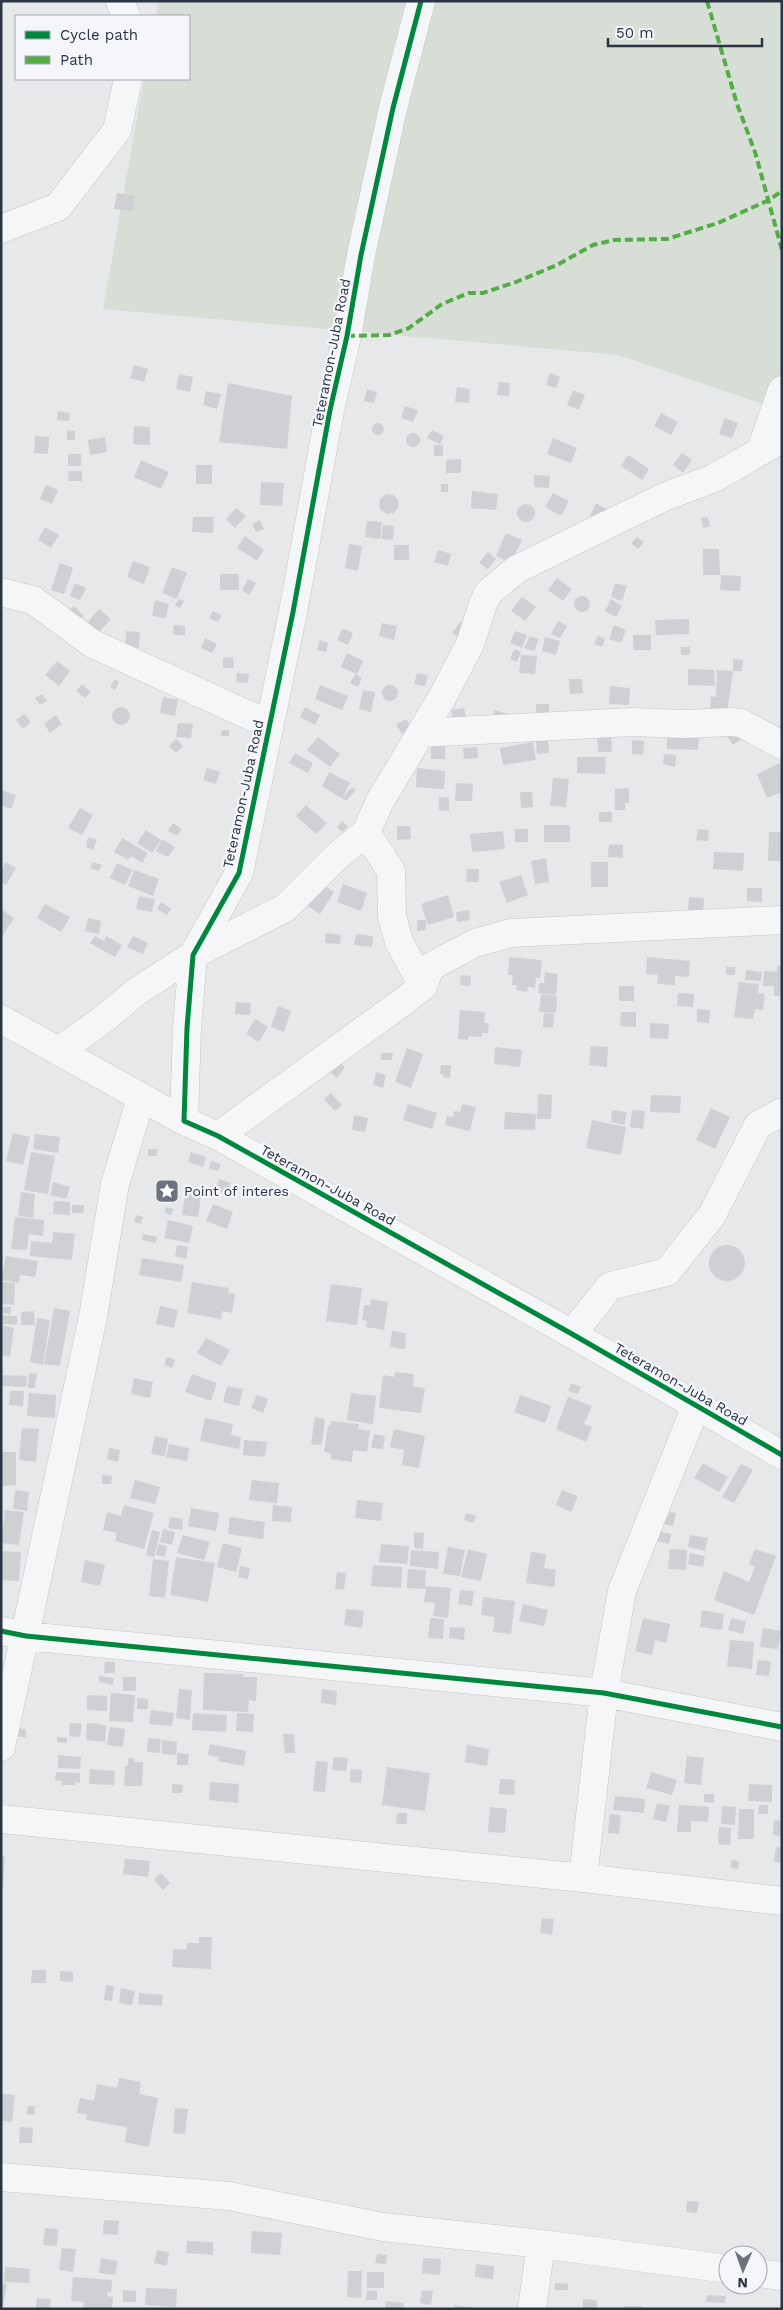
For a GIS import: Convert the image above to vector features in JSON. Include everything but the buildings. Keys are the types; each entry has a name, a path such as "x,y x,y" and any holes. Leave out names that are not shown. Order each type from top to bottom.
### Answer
{"street":[{"path":"120,1 126,15"},
{"name":"Teteramon-Juba Road","path":"421,1 393,108 361,255 293,612 268,724 239,872 193,955 187,1028 184,1121 218,1136 572,1334 782,1455"},
{"path":"1,229 58,207 116,130 128,80"},
{"path":"59,1050 105,1018 136,992 193,955 285,908 334,859 366,832 396,772 421,733 470,644 483,604 498,583 517,569 664,497 714,478 772,444 782,390"},
{"path":"1,592 33,600 93,644 268,724"},
{"path":"421,733 632,722 686,724 730,722 741,723 782,745"},
{"path":"366,832 391,871 392,916 399,942 423,986"},
{"path":"218,1136 423,986 430,967 475,943 511,933 782,920"},
{"path":"4,1027 59,1050 184,1121"},
{"path":"1,1747 14,1634 93,1317 115,1184 141,1098"},
{"path":"572,1334 610,1286 667,1272 712,1215 758,1125 782,1112"},
{"path":"583,1878 604,1693 622,1591 696,1406"},
{"path":"14,1634 604,1693 782,1727"},
{"path":"1,1819 583,1878 782,1901"},
{"path":"1,2177 228,2196 383,2227 541,2244 718,2268"},
{"path":"532,2309 541,2244"},
{"path":"768,2274 782,2276"}],"shaded area":[{"path":"158,1 782,1 782,402 772,407 618,355 103,309 144,80 190,80 190,15 156,15"}],"marked path":[{"path":"707,1 737,104 755,152 782,250"},
{"path":"347,336 389,335 409,328 442,304 469,293 483,293 516,282 557,265 593,245 614,240 667,239 718,223 769,200 782,191"}],"cycle path":[{"path":"421,1 393,108 361,255 293,612 239,873 193,955 187,1028 184,1121 218,1136 572,1334 782,1455"},
{"path":"1,1631 26,1636 604,1693 782,1727"}],"place":[{"name":"Point of interes","path":"167,1191"}]}
